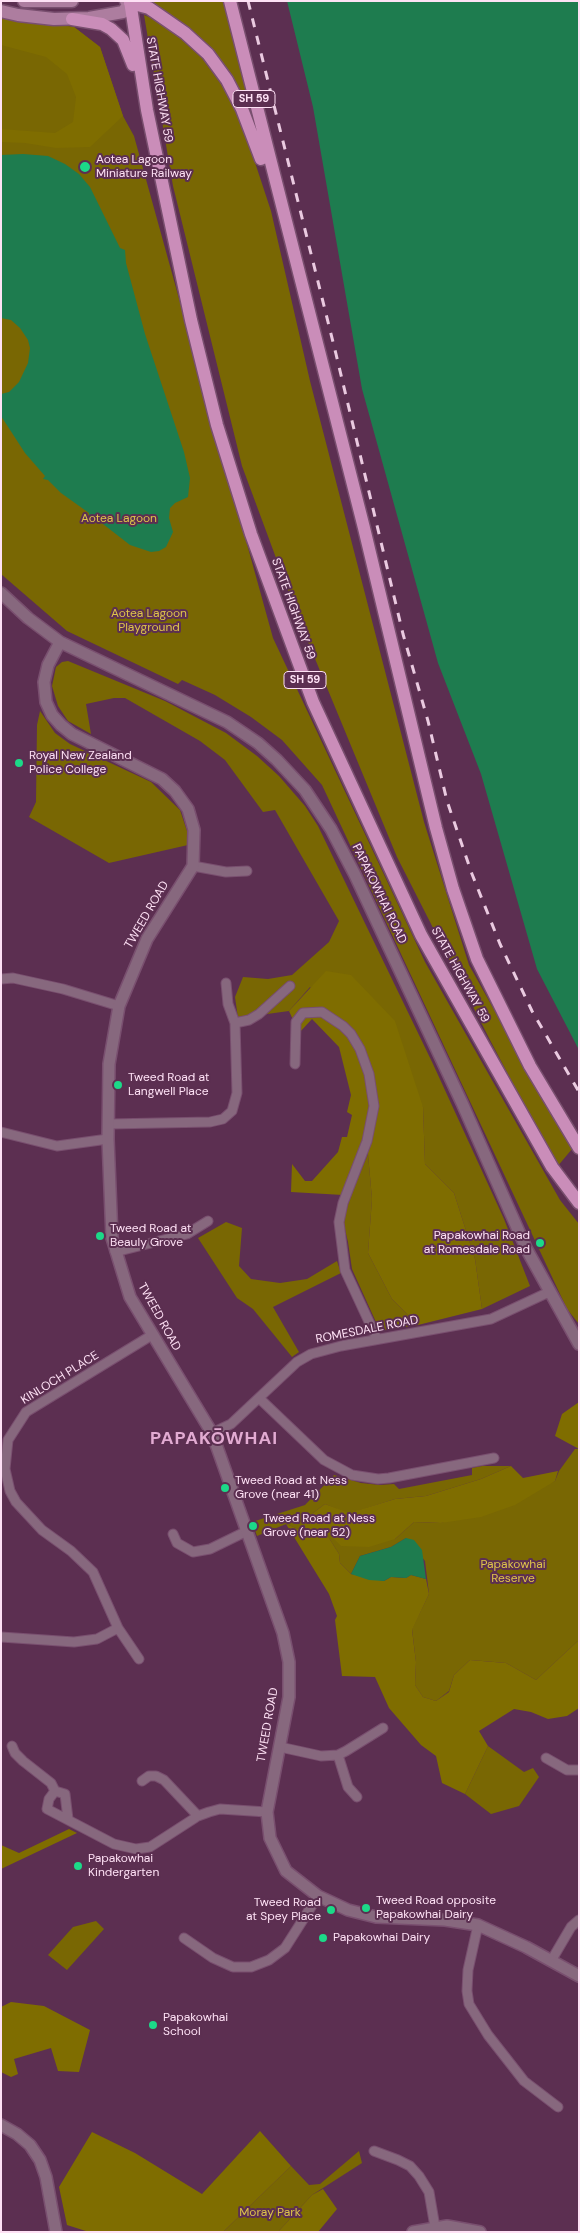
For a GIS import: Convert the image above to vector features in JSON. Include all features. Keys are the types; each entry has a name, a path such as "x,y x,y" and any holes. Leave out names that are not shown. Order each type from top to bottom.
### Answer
{"main road":[{"path":"24,1 72,1"},
{"name":"STATE HIGHWAY 59","path":"230,1 278,197 364,528 436,828 453,889 477,960 530,1066 579,1148"},
{"path":"72,19 123,12 131,2 149,8 185,33 208,54 227,80 242,109 266,173 278,197"},
{"name":"STATE HIGHWAY 59","path":"131,2 147,110 191,320 217,425 251,534 313,702 421,936 552,1167 579,1203"},
{"path":"1,12 18,16 72,19 102,24 123,40 128,49 147,110"}],"street":[{"name":"PAPAKOWHAI ROAD","path":"1,593 28,618 60,642 227,722 258,743 277,760 311,798 331,829 355,875 462,1103 527,1250 579,1344"},
{"path":"60,642 48,665 44,682 46,702 61,726 72,734 162,779 175,791 192,820 195,852 193,866 226,872 248,871"},
{"name":"TWEED ROAD","path":"193,866 147,939 119,1006 109,1064 108,1139 112,1238 130,1297 212,1433 283,1633 289,1662 288,1705 267,1812 270,1838 286,1871 318,1896 348,1910 376,1917 445,1920 478,1926 551,1960 579,1976"},
{"path":"1,979 13,978 63,989 119,1006"},
{"path":"108,1124 210,1122 223,1119 232,1111 237,1093 235,1023 228,1004 226,983"},
{"path":"235,1023 249,1020 259,1014 290,986"},
{"path":"295,1064 296,1022 302,1013 322,1012 343,1026 351,1034 360,1049 369,1074 374,1106 367,1141 343,1204 339,1222 346,1270 377,1339"},
{"path":"1,1132 57,1146 108,1139"},
{"path":"115,1252 187,1234 208,1221"},
{"name":"ROMESDALE ROAD","path":"212,1433 231,1424 297,1362 311,1354 340,1346 491,1319 512,1311 549,1292"},
{"name":"KINLOCH PLACE","path":"138,1658 118,1628 94,1572 71,1551 42,1530 16,1502 10,1491 5,1469 8,1440 26,1412 152,1335"},
{"path":"259,1398 324,1460 352,1475 378,1479 390,1478 494,1458"},
{"path":"173,1534 177,1544 193,1552 210,1549 247,1531"},
{"path":"1,1637 74,1642 97,1638 118,1628"},
{"path":"280,1748 321,1756 338,1755 382,1728"},
{"path":"12,1746 19,1757 52,1783 55,1791"},
{"path":"338,1755 348,1786 357,1797"},
{"path":"546,1758 567,1770 579,1770"},
{"path":"142,1781 149,1776 156,1776 164,1780 198,1816"},
{"path":"55,1791 47,1809 114,1844 136,1849 150,1847 198,1816 220,1809 267,1812"},
{"path":"55,1791 65,1794 68,1819"},
{"path":"184,1938 213,1958 233,1967 251,1967 269,1960 285,1948 318,1896"},
{"path":"551,1960 571,1927 579,1920"},
{"path":"478,1926 468,1970 467,1991 469,2004 488,2035 524,2081 558,2107"},
{"path":"1,2126 17,2134 30,2145 40,2160 46,2177 56,2232"},
{"path":"374,2151 410,2166 419,2176 429,2192 436,2227"},
{"path":"413,2232 436,2227 463,2228 480,2232"}],"green space":[{"path":"153,1 225,1 248,92 241,94 234,80 214,51 179,21 151,3"},
{"path":"144,15 159,21 179,33 202,58 224,88 243,126 271,211 310,381 424,822 469,965 572,1149 557,1167 397,857 299,620 242,466 173,186"},
{"name":"Aotea Lagoon","path":"1,17 74,27 100,47 123,116 134,136 273,638 425,962 560,1200 579,1224 579,1324 567,1309 322,785 282,740 251,717 215,695 182,680 178,684 67,631 1,574"},
{"path":"68,661 165,701 226,733 257,756 279,776 305,806 318,826 433,1064 504,1219 530,1286 482,1309 475,1259 454,1193 425,1164 423,1107 310,987 289,1011 238,1018 235,997 243,977 268,979 292,975 329,942 339,921 275,810 263,812 225,760 200,741 125,698 114,698 86,704 91,734 68,721 58,706 52,686 56,667 62,662"},
{"path":"40,711 55,733 70,744 151,782 180,810 188,834 188,845 109,863 29,817 36,802 37,725"},
{"path":"368,1154 372,1199 368,1253 392,1299 418,1325 380,1331 352,1269 343,1221 351,1195"},
{"path":"226,1222 242,1228 239,1266 251,1279 280,1283 307,1279 337,1261 341,1273 273,1307 299,1352 292,1357 253,1309 237,1298 198,1238"},
{"name":"Papakowhai Reserve","path":"575,1449 579,1449 579,1640 536,1680 506,1663 470,1660 454,1675 449,1691 436,1701 423,1697 415,1685 416,1662 412,1629 429,1594 425,1561 406,1538 391,1547 360,1556 351,1574 340,1563 339,1554 320,1524 395,1539 414,1522 441,1523 555,1481 559,1471"},
{"path":"511,1466 481,1479 426,1496 395,1499 348,1514 325,1504 309,1516 301,1530 286,1524 257,1536 252,1522 305,1505 334,1475 361,1483 394,1484 399,1489 472,1475 472,1468"},
{"path":"488,1746 524,1772 533,1768 539,1777 519,1806 491,1814 465,1794"},
{"path":"96,1921 104,1929 67,1970 48,1955 73,1927"},
{"name":"Moray Park","path":"359,2151 362,2163 312,2195 278,2232 223,2232 291,2166 309,2185 320,2184"}],"shaded area":[{"path":"287,1 579,1 579,1050 537,969 481,774 438,663 362,389 313,107"},
{"path":"1,17 74,27 100,47 123,116 90,147 56,148 25,143 1,142 1,129 55,133 73,122 76,97 67,74 46,57 1,45"},
{"name":"Aotea Lagoon","path":"1,155 48,156 65,164 79,174 90,187 120,248 125,250 126,263 145,334 184,452 190,478 188,497 175,503 170,508 169,518 173,532 166,547 159,551 151,552 130,545 103,524 89,516 89,513 61,493 48,480 43,479 45,476 25,453 1,416 1,394 9,392 19,382 28,363 30,348 28,340 20,328 11,320 1,318"},
{"path":"326,971 351,975 395,1021 423,1107 425,1164 454,1193 475,1259 482,1309 418,1325 392,1299 368,1253 372,1199 368,1154 359,1151 343,1195 291,1192 292,1164 305,1181 312,1181 338,1152 342,1137 347,1137 352,1115 347,1112 351,1095 339,1047 312,1019 299,1033 289,1011"},
{"path":"579,1402 579,1449 555,1436 562,1414"},
{"path":"511,1466 523,1478 558,1471 555,1481 515,1505 481,1517 441,1523 414,1522 395,1539 369,1547 341,1546 322,1527 339,1554 340,1563 351,1574 384,1581 391,1577 406,1578 411,1575 426,1579 429,1594 412,1630 416,1662 415,1685 423,1697 436,1701 449,1692 454,1675 470,1660 506,1663 536,1680 579,1640 579,1708 567,1716 548,1719 531,1712 514,1709 479,1731 488,1746 465,1794 442,1783 436,1756 421,1745 389,1708 375,1677 342,1676 335,1620 337,1616 329,1594 286,1524 301,1530 309,1516 325,1504 349,1513 395,1499 426,1496 481,1479"},
{"path":"406,1538 414,1540 422,1550 426,1579 411,1575 406,1578 391,1577 384,1581 369,1580 351,1574 360,1556 391,1547"},
{"path":"69,1829 77,1833 1,1869 1,1845 19,1853"},
{"path":"11,2002 44,2006 90,2030 79,2072 58,2071 51,2048 14,2059 18,2074 11,2077 1,2072 1,2007"},
{"path":"260,2131 291,2166 223,2232 89,2232 67,2225 59,2187 92,2132 135,2153 202,2194"},
{"path":"323,2189 337,2209 318,2232 278,2232 312,2195"}],"railway":[{"path":"248,1 336,354 403,634 428,721 447,801 472,874 500,944 532,1011 579,1092"}],"place":[{"name":"Aotea Lagoon Miniature Railway","path":"85,167"},
{"name":"Royal New Zealand Police College","path":"19,763"},
{"name":"Tweed Road at Langwell Place","path":"118,1085"},
{"name":"Tweed Road at Beauly Grove","path":"100,1236"},
{"name":"Papakowhai Road at Romesdale Road","path":"540,1243"},
{"name":"Tweed Road at Ness Grove (near 41)","path":"225,1488"},
{"name":"Tweed Road at Ness Grove (near 52)","path":"253,1526"},
{"name":"Papakowhai Kindergarten","path":"78,1866"},
{"name":"Tweed Road opposite Papakowhai Dairy","path":"366,1908"},
{"name":"Tweed Road at Spey Place","path":"331,1910"},
{"name":"Papakowhai Dairy","path":"323,1938"},
{"name":"Papakowhai School","path":"153,2025"}],"district":[{"name":"PAPAKŌWHAI","path":"214,1439"}],"park label":[{"name":"Aotea Lagoon Playground","path":"149,621"}]}
